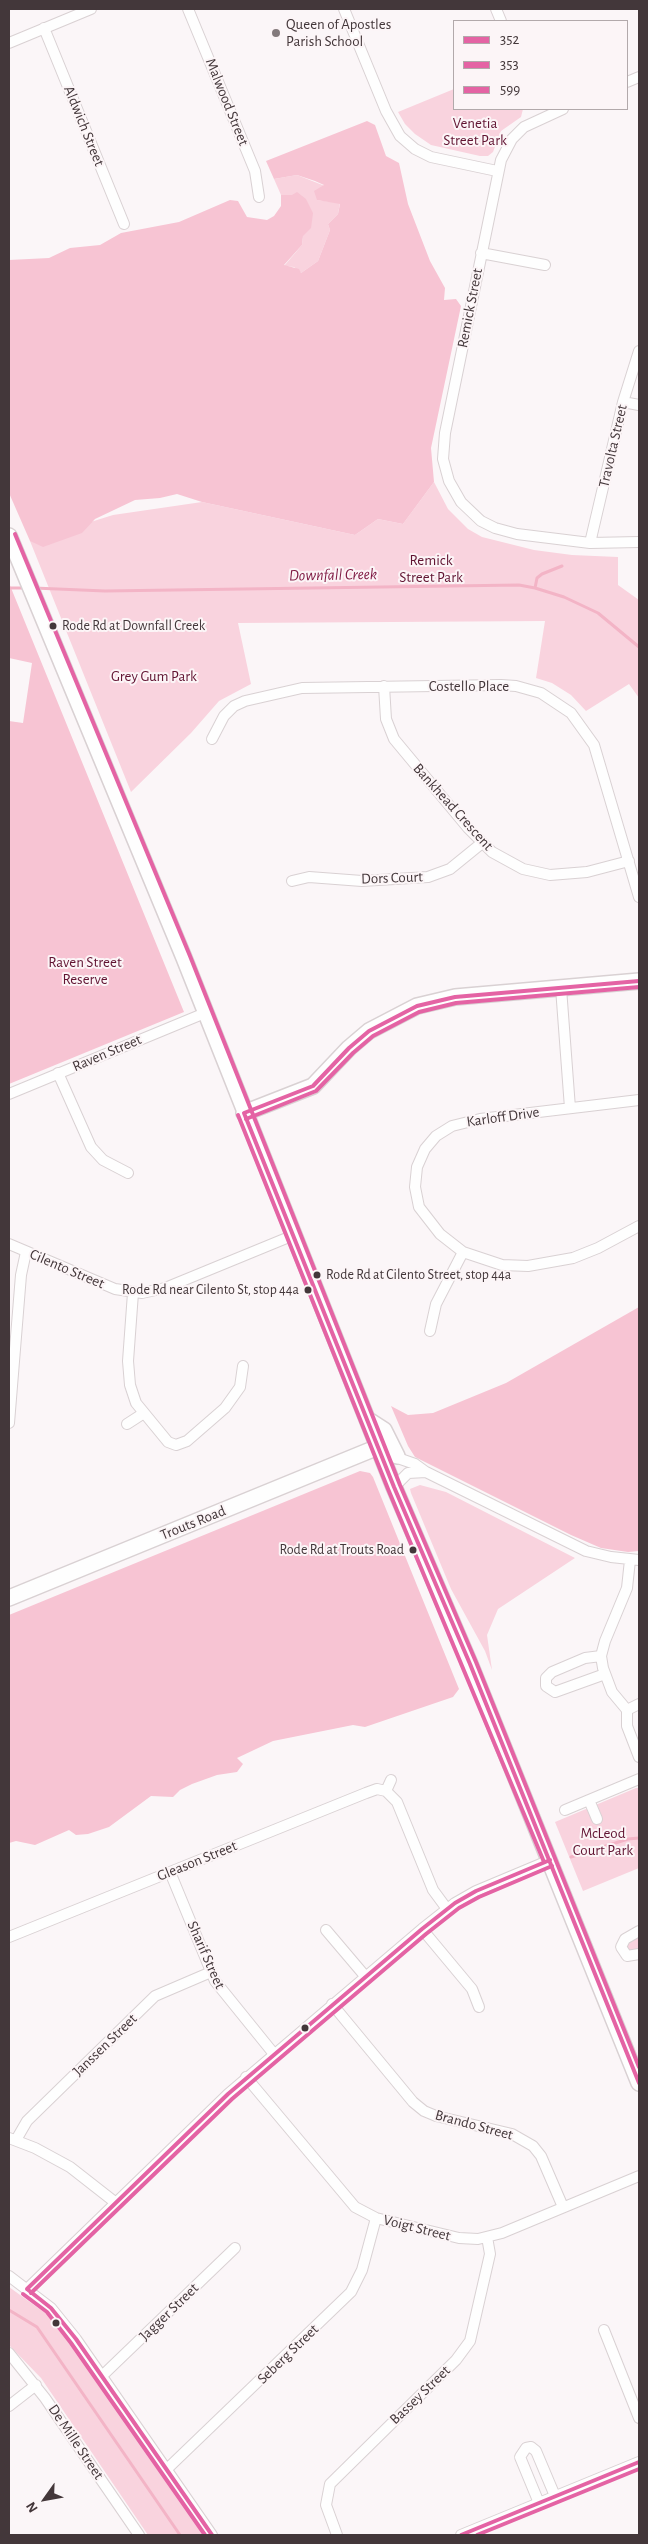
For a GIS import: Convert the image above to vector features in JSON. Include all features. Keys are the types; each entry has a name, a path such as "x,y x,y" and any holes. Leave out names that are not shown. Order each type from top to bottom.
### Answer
{"main road":[{"path":"9,536 205,1012 367,1420 386,1454"},
{"path":"244,1113 313,1086 349,1048 369,1031 417,1006 455,997 639,981"},
{"path":"367,1420 384,1430 386,1454 394,1487 464,1650 639,2083"},
{"name":"Trouts Road","path":"9,1598 386,1454"}],"street":[{"path":"9,43 91,9"},
{"name":"Malwood Street","path":"188,9 255,171 260,198"},
{"path":"344,9 388,117 400,136 416,149 431,157 498,170"},
{"name":"Aldwich Street","path":"44,28 124,224"},
{"name":"Remick Street","path":"558,110 539,114 512,139 504,151 498,170 445,433 443,459 454,492 470,512 488,525 517,534 590,543"},
{"path":"481,253 545,265"},
{"name":"Travolta Street","path":"590,543 623,402 639,351"},
{"path":"623,402 639,406"},
{"path":"590,543 639,542"},
{"name":"Bankhead Crescent","path":"384,686 386,719 394,739 482,843 512,864 550,875 588,872 629,861"},
{"name":"Costello Place","path":"212,739 230,710 245,700 302,688 516,686 541,693 561,705 579,721 594,745 639,897"},
{"name":"Dors Court","path":"292,881 309,877 375,881 428,877 450,869 482,843"},
{"path":"561,988 570,1108"},
{"name":"Raven Street","path":"9,1094 205,1012"},
{"path":"58,1073 91,1147 103,1160 128,1173"},
{"name":"Karloff Drive","path":"639,1100 460,1123 444,1130 430,1142 417,1167 415,1177 417,1197 430,1223 445,1239 463,1252 502,1265 546,1264 585,1254 639,1226"},
{"name":"Cilento Street","path":"9,1244 114,1289 133,1293 158,1290 294,1235"},
{"path":"9,1423 21,1275 26,1252"},
{"path":"430,1331 436,1304 463,1252"},
{"path":"133,1293 128,1379 133,1396 144,1413 168,1442 176,1445 183,1443 217,1416 240,1387 243,1366"},
{"path":"127,1424 144,1413"},
{"path":"386,1454 415,1464 426,1472 586,1551 635,1560 627,1588 605,1641 601,1656 605,1674 614,1696 627,1710 627,1726 639,1757"},
{"path":"394,1487 408,1474 426,1472"},
{"path":"601,1656 585,1658 552,1672 546,1678 546,1686 555,1692 605,1674"},
{"path":"627,1710 639,1704"},
{"path":"565,1810 639,1779"},
{"path":"391,1780 386,1791 397,1802 433,1890 447,1909"},
{"name":"Gleason Street","path":"9,1937 372,1790 386,1791"},
{"path":"589,1800 597,1819"},
{"path":"27,2289 246,2078 422,1929 447,1909 476,1891 550,1860"},
{"name":"Sharif Street","path":"170,1872 211,1972 224,1994 274,2054"},
{"path":"422,1929 472,1988 479,2007"},
{"path":"326,1930 365,1976"},
{"path":"639,1931 625,1939 621,1947 627,1956 639,1954"},
{"name":"Janssen Street","path":"12,2139 27,2121 154,1996 211,1972"},
{"name":"Brando Street","path":"332,2004 413,2102 424,2111 436,2116 512,2134 533,2146 541,2156 563,2207"},
{"name":"Voigt Street","path":"246,2078 355,2206 376,2218 470,2240 487,2238 639,2176"},
{"path":"12,2139 70,2167 116,2202"},
{"name":"Seberg Street","path":"168,2469 351,2292 362,2270 376,2218"},
{"name":"Bassey Street","path":"337,2535 326,2505 330,2484 456,2360 470,2340 490,2254 487,2238"},
{"name":"Jagger Street","path":"103,2375 235,2248"},
{"path":"9,2276 61,2319 103,2375 212,2535"},
{"path":"604,2330 639,2418"},
{"name":"De Mille Street","path":"9,2353 36,2385 134,2533"},
{"path":"9,2406 36,2385"},
{"path":"538,2503 520,2456 526,2448 531,2447 536,2452 555,2496"},
{"path":"460,2535 639,2462"}],"green space":[{"name":"Venetia Street Park","path":"453,89 453,110 523,110 521,117 501,131 493,152 488,156 480,156 431,145 405,124 398,112"},
{"path":"367,121 375,125 386,156 399,163 408,204 430,261 445,288 444,300 456,299 461,306 431,448 434,482 403,524 378,519 355,535 202,502 177,494 160,498 135,500 95,519 82,533 43,547 30,541 9,493 9,260 49,258 70,248 100,245 121,233 179,222 230,200 238,201 247,217 267,220 274,216 281,206 281,195 292,195 297,192 306,199 313,213 311,228 303,236 302,245 284,265 299,269 301,273 318,261 330,230 328,224 338,214 340,204 317,200 314,191 324,185 315,181 297,175 274,179 266,161"},
{"path":"297,175 325,186 317,200 340,203 338,214 328,224 330,230 318,261 301,273 294,267 284,266 302,245 303,236 292,195 281,195 274,179"},
{"name":"Remick Street Park","path":"434,482 448,509 468,529 482,537 534,550 572,555 618,557 618,585 639,600 639,698 629,684 586,711 571,695 552,683 536,678 545,621 238,623 251,684 219,701 191,733 131,792 30,541 113,515 202,502 355,535 378,519 403,524"},
{"name":"Raven Street Reserve","path":"9,583 184,1012 9,1084 9,721 23,723 32,663 9,658"},
{"path":"639,1307 639,1551 628,1552 601,1548 571,1535 415,1457 408,1446 391,1406 408,1415 433,1413 506,1383"},
{"path":"360,1471 370,1473 373,1477 459,1689 453,1697 365,1727 353,1725 273,1741 237,1758 243,1764 237,1772 217,1775 192,1784 180,1790 173,1797 151,1796 109,1827 88,1834 76,1835 69,1830 35,1845 16,1841 9,1843 9,1615"},
{"path":"420,1485 446,1492 575,1558 498,1609 487,1635 492,1670 485,1651 451,1589 411,1493 410,1489"},
{"name":"McLeod Court Park","path":"639,1788 639,1868 583,1891 555,1822"},
{"path":"637,1935 639,1937 638,1951 630,1953 626,1947 631,1938"},
{"path":"9,2287 52,2318 97,2376 205,2535 148,2535 41,2378 9,2345"}],"waterway":[{"path":"535,588 537,578 562,566"},
{"name":"Downfall Creek","path":"34,588 105,591 519,585 564,597 598,613 639,647"},
{"name":"Downfall Creek","path":"9,588 26,588"},
{"path":"571,1857 628,1839 639,1838"},
{"path":"9,2310 37,2327 180,2535"}],"transit line":[{"name":"599","path":"15,534 190,956 400,1485 476,1662 639,2067"},
{"name":"352","path":"244,1113 313,1086 349,1048 369,1031 417,1006 455,997 639,981"},
{"name":"353","path":"246,1119 316,1091 353,1053 373,1036 419,1012 456,1003 639,987"},
{"name":"352","path":"244,1113 394,1487 470,1664 639,2083"},
{"name":"353","path":"238,1115 388,1489 544,1862"},
{"name":"352","path":"27,2289 228,2094 422,1929 455,1903 476,1891 550,1860"},
{"name":"353","path":"31,2293 232,2099 426,1934 459,1908 479,1897 552,1866"},
{"name":"352","path":"27,2289 51,2308 76,2339 212,2535"},
{"name":"353","path":"23,2294 47,2312 71,2343 205,2535"},
{"name":"352","path":"461,2535 639,2462"},
{"name":"353","path":"477,2535 639,2469"}],"place":[{"name":"Queen of Apostles Parish School","path":"276,33"},
{"name":"Rode Rd at Downfall Creek","path":"53,626"},
{"name":"Rode Rd at Cilento Street, stop 44a","path":"317,1275"},
{"name":"Rode Rd near Cilento St, stop 44a","path":"308,1290"},
{"name":"Rode Rd at Trouts Road","path":"413,1550"}],"park label":[{"name":"Grey Gum Park","path":"154,676"}]}
